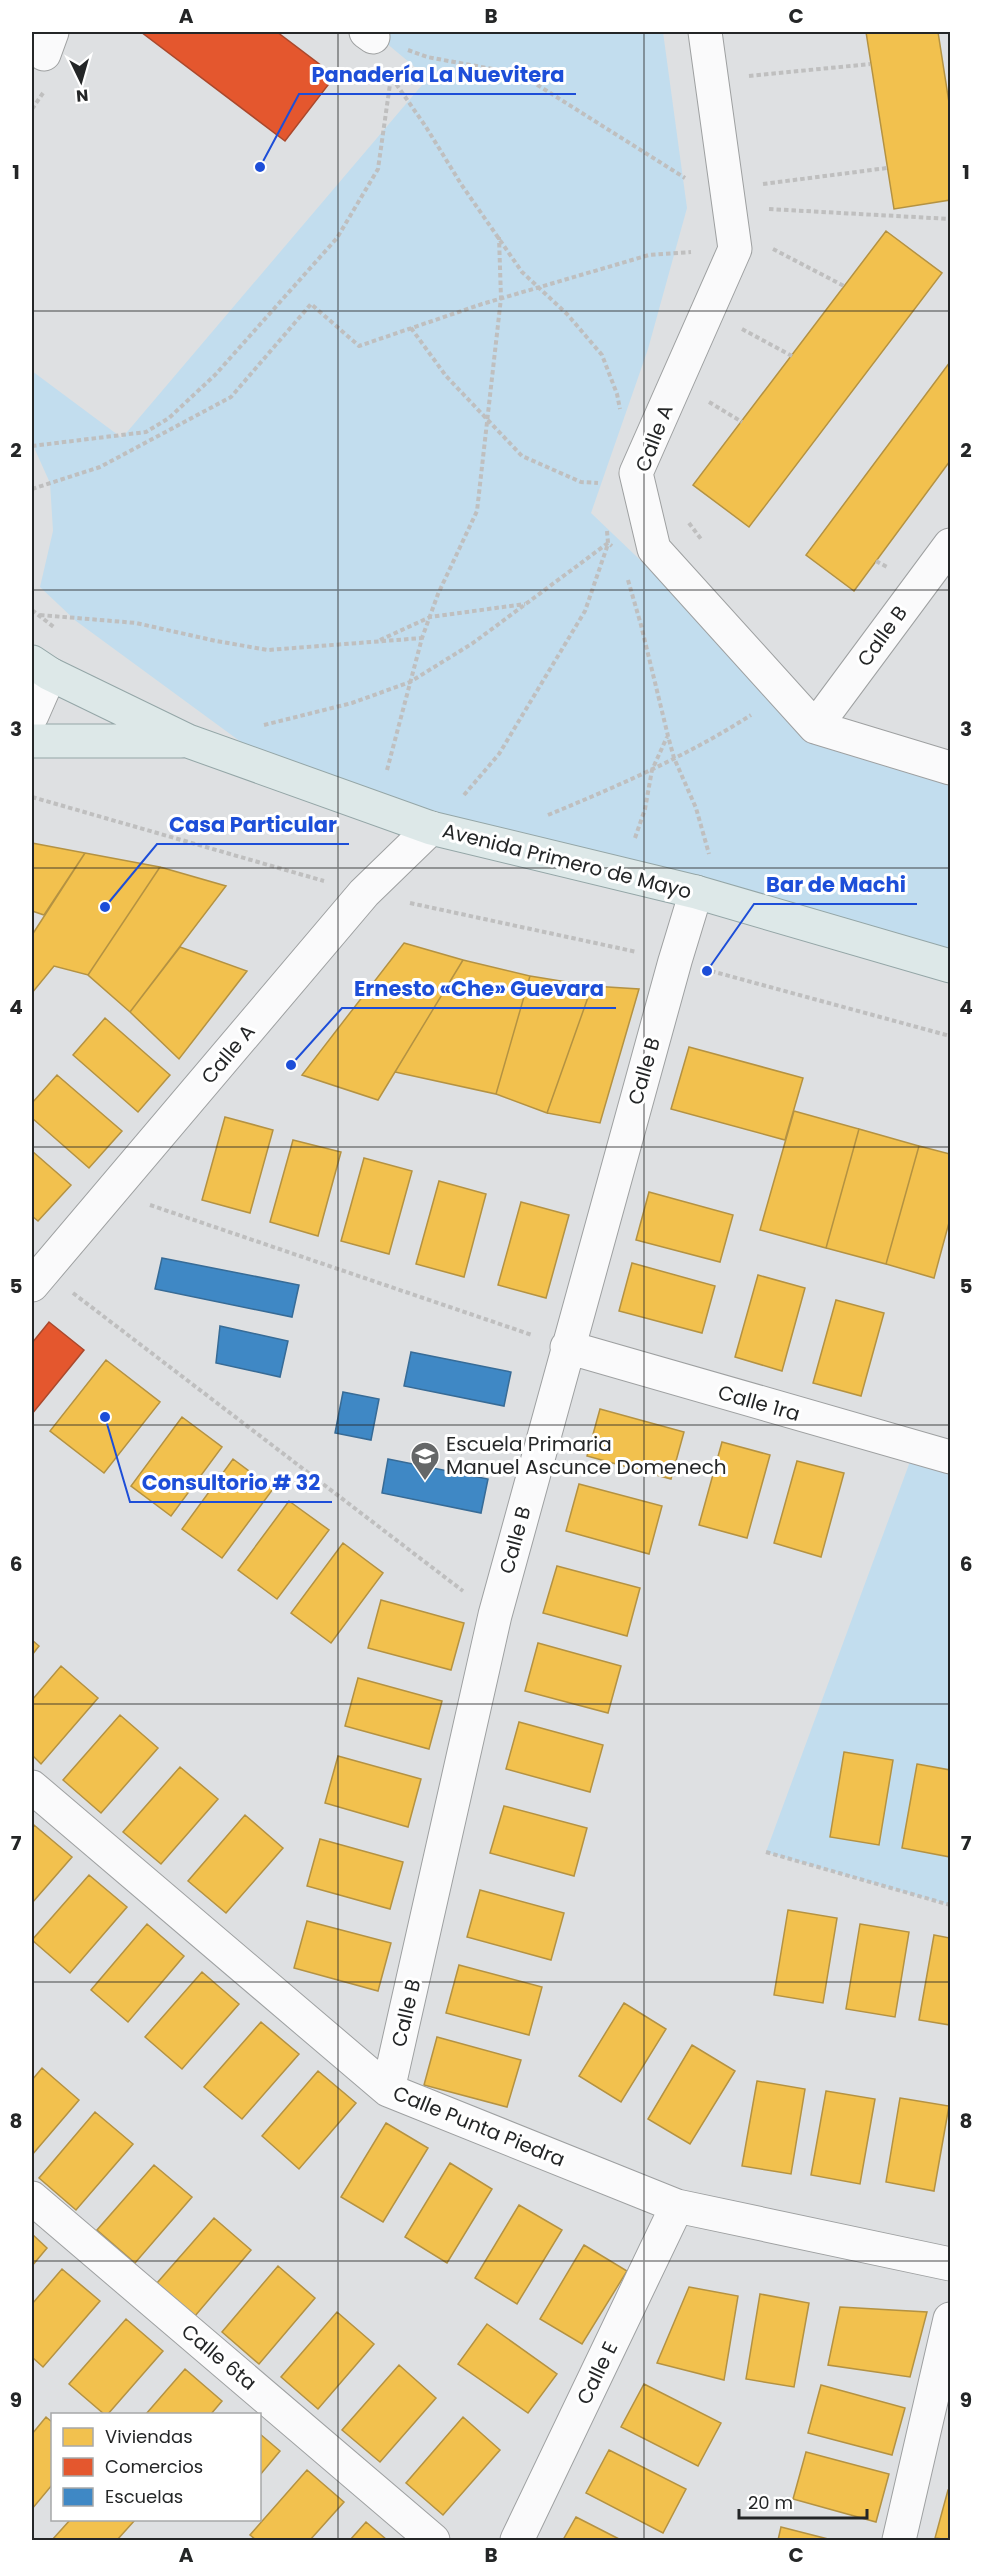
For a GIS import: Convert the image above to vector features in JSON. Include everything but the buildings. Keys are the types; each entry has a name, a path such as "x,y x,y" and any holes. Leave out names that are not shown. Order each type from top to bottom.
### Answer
{"main road":[{"name":"Avenida Primero de Mayo","path":"41,668 188,741 431,828 696,892 951,966"},
{"name":"Avenida Primero de Mayo","path":"32,741 188,741"}],"street":[{"path":"705,32 731,218"},
{"name":"Calle A","path":"731,218 708,310 636,473 654,549 815,727"},
{"name":"Calle B","path":"815,727 951,545"},
{"path":"32,715 41,668"},
{"path":"815,727 951,768"},
{"name":"Calle A","path":"38,1278 364,893 431,828"},
{"name":"Calle B","path":"388,2090 495,1615 567,1347 696,892"},
{"name":"Calle 1ra","path":"567,1347 951,1458"},
{"name":"Calle Punta Piedra","path":"32,1787 388,2090 677,2206 951,2264"},
{"name":"Calle 6ta","path":"32,2198 433,2541"},
{"name":"Calle E","path":"518,2541 677,2206"},
{"path":"899,2541 951,2319"}],"path":[{"path":"369,34 391,77 522,272 567,314 602,355 617,394 621,412"},
{"path":"427,57 520,74 731,218 844,286"},
{"path":"711,80 870,64"},
{"path":"32,446 146,432 169,418 215,375 337,238 378,169 391,77"},
{"path":"32,489 100,467 231,397 311,304 359,346 501,298 649,255 731,218 887,168"},
{"path":"731,218 951,219"},
{"path":"386,775 410,682 430,617 477,511 501,298 499,237"},
{"path":"708,310 792,356"},
{"path":"411,328 446,376 487,422 522,456 581,482 601,483 602,493"},
{"path":"686,518 706,546"},
{"path":"462,798 499,754 585,611 608,543 606,523"},
{"path":"608,543 615,550"},
{"path":"256,727 352,703 410,682 472,643 608,543"},
{"path":"628,579 674,758 696,808 711,861"},
{"path":"377,642 430,617 526,604"},
{"path":"39,615 136,623 268,650 423,638"},
{"path":"544,817 652,770 718,736 759,710"},
{"path":"633,843 645,809 652,770 668,736"},
{"path":"32,797 364,893 675,961 951,1036"},
{"path":"111,1192 567,1347"},
{"path":"38,1278 495,1615"},
{"path":"766,1852 951,1905"}],"shaded area":[{"path":"373,32 663,32 687,208 648,349 591,513 815,727 950,769 950,963 415,809 256,753 76,621 40,587 53,531 50,483 32,443 32,371 122,438 428,78"},
{"path":"915,1448 950,1458 950,1905 766,1852"}],"place":[{"name":"Panadería La Nuevitera","path":"260,167"},
{"name":"Casa Particular","path":"105,907"},
{"name":"Bar de Machi","path":"707,971"},
{"name":"Ernesto «Che» Guevara","path":"291,1065"},
{"name":"Consultorio # 32","path":"105,1417"},
{"name":"Escuela Primaria Manuel Ascunce Domenech","path":"425,1482"}]}
